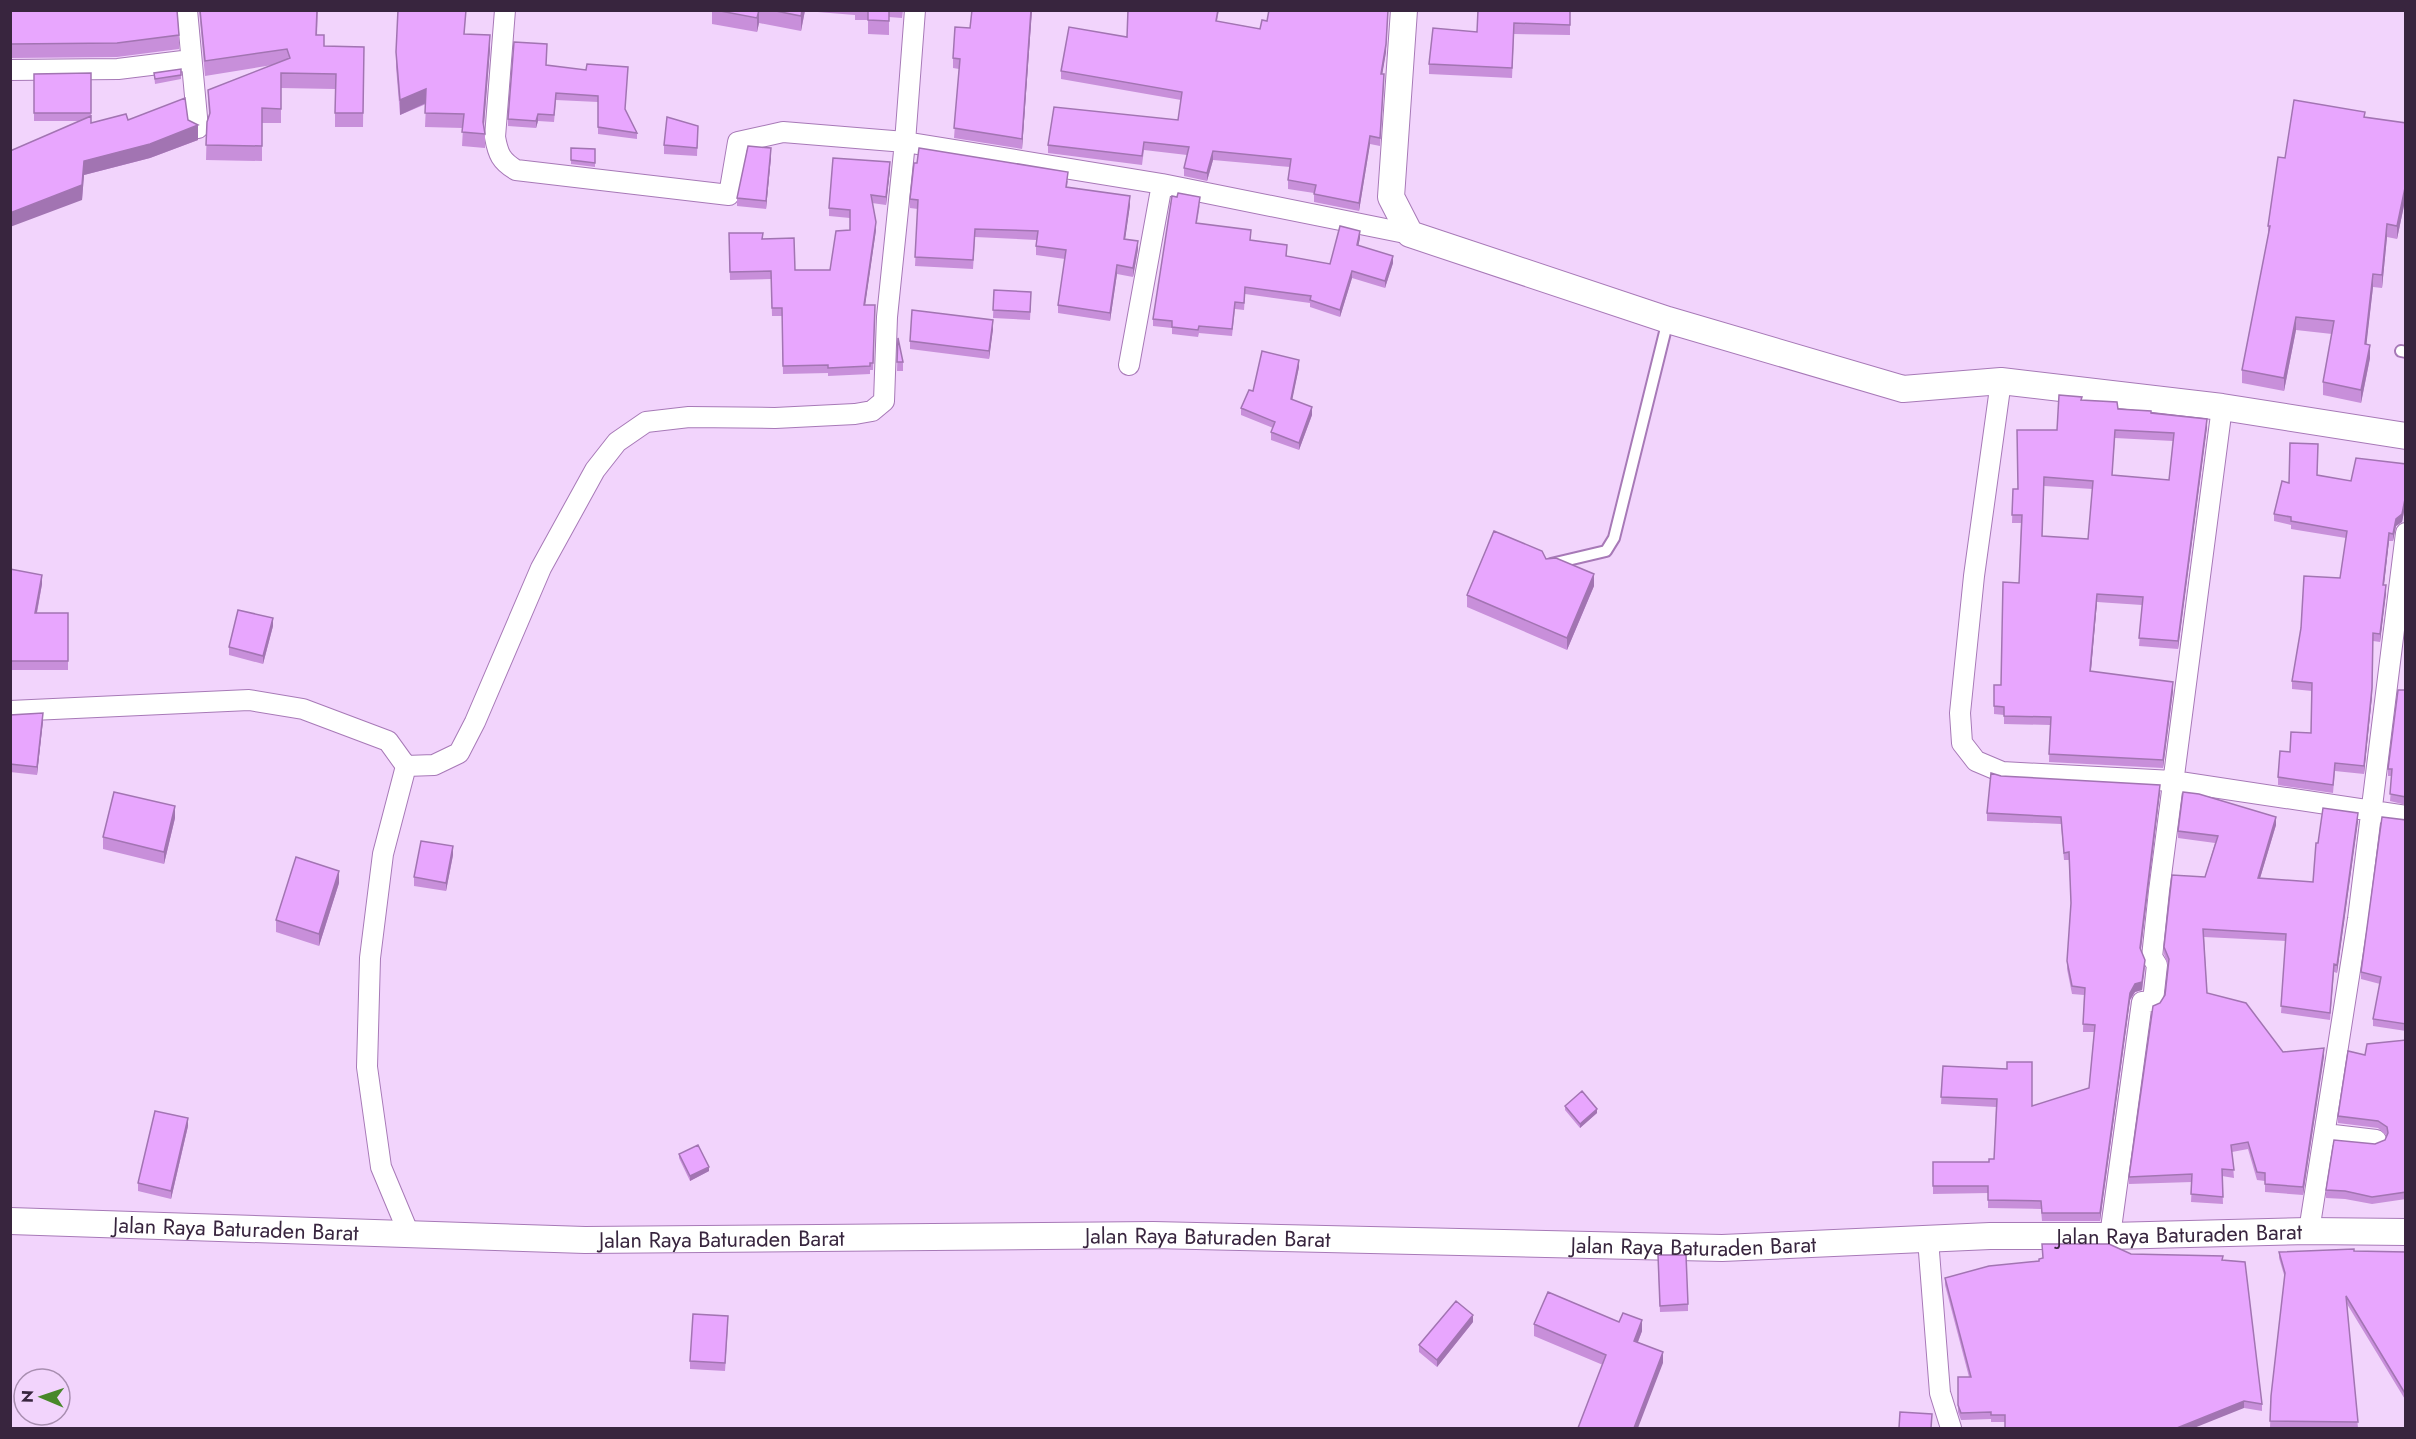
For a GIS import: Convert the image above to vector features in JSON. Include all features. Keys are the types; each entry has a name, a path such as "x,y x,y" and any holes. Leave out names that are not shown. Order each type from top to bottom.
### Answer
{"street":[{"path":"187,10 198,128"},
{"path":"505,10 495,137 498,152 504,163 516,170 729,195 738,142 783,132 905,142 1162,184 1410,234 1668,320 1903,388 2001,381 2222,407 2406,436"},
{"path":"406,766 434,765 459,753 475,722 542,568 595,470 617,441 646,422 689,417 775,418 855,414 872,411 884,401 887,317 905,142 915,10"},
{"path":"1404,10 1392,197 1410,234"},
{"path":"10,70 118,69 191,60"},
{"path":"1129,365 1162,184"},
{"path":"2001,381 1974,576 1960,713 1962,743 1976,761 2002,772 2173,781 2406,816"},
{"path":"2110,1236 2142,1002 2153,1001 2157,965 2152,957 2222,407"},
{"path":"2309,1231 2358,919 2406,533"},
{"path":"10,711 249,700 303,709 387,741 406,766"},
{"path":"406,766 383,854 370,958 367,1067 381,1167 409,1234"},
{"path":"2325,1134 2376,1140"},
{"name":"Jalan Raya Baturaden Barat","path":"10,1221 585,1240 1153,1235 1722,1248 1928,1239 2309,1231 2406,1232"},
{"path":"1928,1239 1940,1394 1951,1428"}],"lane":[{"path":"1549,564 1606,551 1614,538 1668,320"}],"building":[{"path":"10,10 177,10 179,35 117,43 10,44"},
{"path":"200,10 317,10 316,35 324,35 324,46 364,47 363,113 335,113 336,74 281,73 281,109 262,108 262,146 206,145 207,122 210,113 208,90 290,58 287,49 205,61"},
{"path":"398,10 466,10 464,34 490,35 483,122 485,134 462,132 464,114 425,113 426,89 400,100 396,52"},
{"path":"715,10 759,10 757,18"},
{"path":"771,10 802,10 801,16"},
{"path":"868,10 889,10 889,21 868,20"},
{"path":"972,10 1031,10 1022,139 954,128 960,59 953,58 955,27 970,28"},
{"path":"1128,10 1218,10 1216,21 1260,29 1262,20 1267,21 1269,10 1388,10 1381,74 1384,74 1380,138 1370,136 1359,203 1314,194 1316,185 1288,180 1291,159 1213,151 1207,173 1184,168 1189,147 1144,142 1142,156 1048,145 1054,107 1178,120 1182,92 1061,71 1069,27 1127,37"},
{"path":"1478,10 1570,10 1570,25 1514,23 1512,68 1429,64 1433,28 1477,32"},
{"path":"514,42 547,44 546,65 586,70 587,64 628,67 625,109 637,133 598,127 598,96 556,93 554,115 538,114 536,121 508,119"},
{"path":"181,69 181,75 155,79 154,73"},
{"path":"91,73 91,113 34,113 34,74"},
{"path":"185,98 188,120 198,125 150,144 84,161 82,185 10,213 10,151 91,116 91,123 126,114 128,120"},
{"path":"2294,100 2365,112 2364,117 2406,123 2406,183 2397,226 2387,224 2382,275 2373,274 2365,344 2370,345 2361,390 2323,382 2334,321 2296,317 2284,378 2242,370 2270,226 2268,226 2278,157 2285,158"},
{"path":"667,117 698,126 697,148 664,145"},
{"path":"748,146 771,148 766,201 737,198"},
{"path":"571,148 595,149 595,163 571,160"},
{"path":"919,148 1068,172 1066,187 1130,196 1124,239 1138,241 1133,268 1117,265 1110,313 1058,305 1066,250 1036,246 1038,231 975,229 973,260 915,257 918,200 910,199 914,163 917,163"},
{"path":"833,158 890,162 886,197 871,195 876,222 864,305 875,305 873,363 870,363 870,366 828,368 828,365 783,366 782,308 772,308 771,271 730,272 729,233 763,233 762,239 794,238 795,270 830,270 836,231 850,230 850,210 829,208"},
{"path":"1178,193 1200,197 1196,223 1251,230 1250,240 1287,245 1286,256 1330,264 1340,226 1360,231 1357,245 1393,256 1385,281 1352,271 1340,310 1310,300 1311,296 1245,287 1244,303 1235,302 1232,329 1199,326 1198,330 1172,327 1172,321 1153,319 1172,196 1177,197"},
{"path":"994,290 1031,292 1030,312 993,310"},
{"path":"912,310 993,320 989,351 910,341"},
{"path":"898,338 903,362 897,362"},
{"path":"1262,351 1299,360 1291,399 1312,407 1299,443 1271,432 1275,422 1241,408 1249,390 1253,391"},
{"path":"2059,395 2082,397 2081,400 2117,402 2118,409 2207,419 2178,641 2139,638 2143,597 2097,594 2090,671 2173,682 2163,760 2049,754 2051,717 2004,716 2004,707 1994,706 1994,685 2001,685 2003,582 2019,583 2022,515 2012,515 2013,489 2018,489 2017,430 2057,430","holes":["2115,430 2174,433 2169,480 2112,475","2044,477 2093,481 2088,539 2042,536"]},
{"path":"2290,443 2318,444 2317,475 2351,481 2356,458 2406,464 2406,494 2402,514 2396,519 2393,534 2389,533 2380,634 2373,633 2372,688 2364,766 2335,763 2333,785 2278,777 2280,751 2290,752 2291,732 2311,733 2312,683 2292,681 2301,628 2304,576 2340,578 2347,531 2291,521 2291,517 2274,514 2282,481 2289,483"},
{"path":"1494,531 1542,551 1546,559 1556,558 1594,574 1567,638 1467,595"},
{"path":"10,569 42,575 35,613 68,613 68,661 10,661"},
{"path":"238,610 273,618 263,656 229,647"},
{"path":"2398,690 2406,690 2406,797 2390,794 2392,769 2388,769"},
{"path":"43,713 37,767 10,764 10,715"},
{"path":"1991,773 2001,776 2160,785 2140,948 2145,960 2142,982 2135,984 2130,993 2100,1213 2042,1213 2041,1201 1988,1200 1988,1186 1933,1186 1933,1162 1989,1162 1989,1159 1994,1159 1997,1099 1941,1097 1943,1066 2007,1069 2007,1062 2032,1062 2032,1106 2089,1088 2095,1025 2083,1024 2085,988 2072,986 2067,961 2071,903 2069,852 2064,853 2061,817 1987,813"},
{"path":"114,792 175,806 164,852 103,837"},
{"path":"2183,792 2199,794 2276,817 2258,878 2313,882 2316,843 2318,843 2323,808 2358,813 2337,965 2334,964 2330,1013 2281,1006 2286,934 2203,929 2207,993 2246,1003 2283,1052 2324,1048 2303,1187 2265,1184 2265,1173 2257,1172 2248,1142 2231,1145 2234,1170 2222,1169 2223,1197 2191,1194 2192,1174 2129,1177 2153,1006 2160,1003 2165,995 2169,959 2164,947 2172,875 2205,877 2218,836 2178,831"},
{"path":"2382,817 2406,820 2406,1024 2373,1019 2381,977 2361,972"},
{"path":"421,841 453,846 446,883 414,877"},
{"path":"296,857 339,871 319,934 276,920"},
{"path":"2406,1040 2406,1192 2372,1197 2345,1191 2326,1190 2334,1140 2375,1144 2385,1140 2388,1133 2387,1127 2378,1121 2338,1116 2348,1051 2365,1055 2367,1044"},
{"path":"1582,1091 1597,1109 1580,1124 1565,1106"},
{"path":"155,1111 188,1118 171,1191 138,1183"},
{"path":"698,1145 709,1167 690,1176 679,1154"},
{"path":"2042,1244 2109,1244 2131,1254 2223,1256 2222,1260 2245,1262 2262,1404 2244,1401 2177,1428 2005,1428 2005,1415 1991,1415 1991,1412 1961,1413 1958,1405 1958,1377 1971,1377 1945,1278 1989,1266 2039,1261 2043,1258"},
{"path":"2354,1249 2354,1251 2406,1252 2406,1395 2346,1296 2358,1422 2270,1421 2285,1273 2279,1252"},
{"path":"1658,1255 1686,1255 1688,1304 1660,1306"},
{"path":"1548,1292 1619,1322 1623,1313 1642,1320 1634,1341 1663,1352 1634,1428 1578,1428 1606,1355 1534,1324"},
{"path":"1456,1301 1473,1315 1437,1360 1419,1345"},
{"path":"693,1314 728,1316 725,1363 690,1361"},
{"path":"1900,1412 1932,1414 1931,1428 1899,1428"}]}
